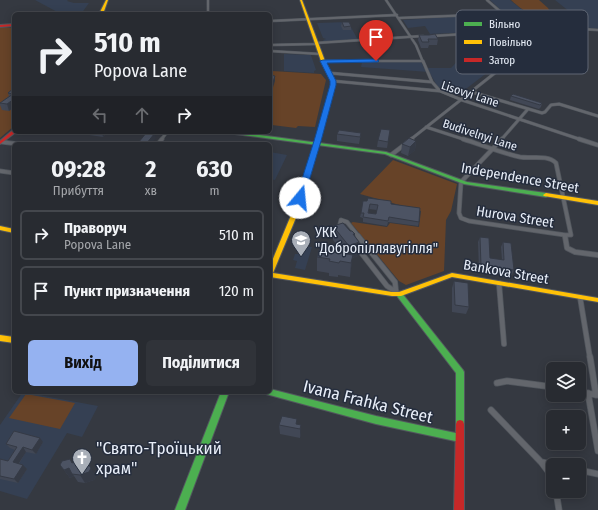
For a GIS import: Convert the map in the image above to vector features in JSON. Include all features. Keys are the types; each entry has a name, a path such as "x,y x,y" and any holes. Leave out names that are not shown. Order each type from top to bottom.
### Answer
{"street":[{"path":"102,12 107,0"},
{"path":"208,0 208,12"},
{"path":"272,269 295,214 317,144 333,81 320,54 301,0"},
{"path":"386,0 416,45 432,82 440,91"},
{"path":"487,0 497,10"},
{"path":"272,20 456,15"},
{"path":"0,26 12,26"},
{"path":"588,29 598,30"},
{"path":"272,46 456,35"},
{"path":"272,51 320,54"},
{"path":"323,61 422,61"},
{"path":"329,73 432,82"},
{"path":"391,155 460,99 472,92 494,74"},
{"name":"Lisovyi Lane","path":"333,81 440,91 598,145"},
{"path":"472,92 542,113 545,112 551,105 559,104 598,116"},
{"path":"461,182 528,109"},
{"name":"Budivelnyi Lane","path":"426,127 521,157 538,157 553,160 556,163 563,198"},
{"path":"1,142 12,134"},
{"name":"Independence Street","path":"242,134 391,155 472,185 598,203"},
{"path":"1,142 12,143"},
{"path":"0,171 12,173"},
{"name":"Hurova Street","path":"461,182 459,213 463,220 565,235"},
{"path":"563,198 571,235 565,235 567,248 575,252 598,255"},
{"path":"344,230 340,224 340,220 347,222 395,282 398,292 460,372 459,510"},
{"path":"0,228 12,231"},
{"path":"354,242 387,286 398,292"},
{"name":"Bankova Street","path":"272,274 370,291 398,292 452,275 598,300"},
{"path":"499,283 504,344"},
{"path":"580,297 597,395 588,393 598,451"},
{"path":"0,338 12,340"},
{"path":"497,383 507,381 546,386"},
{"name":"Ivana Frahka Street","path":"272,393 376,420 460,438"},
{"path":"180,510 224,394"},
{"path":"491,410 546,469"},
{"path":"541,462 546,463"},
{"path":"586,471 598,474"},
{"path":"557,498 558,510"}],"shaded area":[{"path":"35,0 68,0 67,1 74,3 89,3 82,12 57,12"},
{"path":"490,0 510,0 522,10 501,10"},
{"path":"511,0 539,0 549,10 525,10"},
{"path":"555,0 598,0 598,29 588,28 588,10 568,10"},
{"path":"456,17 456,33 430,34 425,26 408,28 403,20"},
{"path":"348,22 358,40 324,42 323,40 326,39 323,38 317,23"},
{"path":"0,27 12,28 12,128 0,138"},
{"path":"284,54 311,55 316,70 314,73 284,71"},
{"path":"421,61 424,68 451,68 456,63 456,74 485,74 458,95 438,87 429,72 361,67 362,62"},
{"path":"272,71 321,74 326,80 315,127 298,126 296,128 272,125"},
{"path":"272,152 287,155 275,180 272,179"},
{"path":"393,160 457,184 451,211 446,220 444,271 406,285 399,281 351,223 353,222 387,227 390,223 419,227 421,211 360,194"},
{"name":"УКК \"Добропіллявугілля\"","path":"302,246 312,247 305,270 295,268 297,261 293,260 295,254 299,254"},
{"path":"22,394 34,394 98,406 82,437 67,433 27,499 0,491 0,425"},
{"path":"26,394 75,403 60,429 9,418"}],"building":[{"path":"342,22 349,22 351,26 344,27"},
{"path":"435,34 438,39 428,39 429,42 422,42 419,35 429,35"},
{"path":"272,75 275,76 272,84"},
{"path":"513,94 542,103 540,105 511,96"},
{"path":"12,95 12,100 7,104 0,103"},
{"path":"381,129 390,130 388,142 378,140"},
{"path":"339,130 361,133 360,137 337,134"},
{"path":"145,134 154,134 148,142 139,142"},
{"path":"409,138 416,141 410,147 402,144"},
{"path":"368,198 391,201 391,204 420,208 419,222 389,217 388,221 363,217 364,213 361,213 363,201 367,201","holes":["370,204 378,205 376,214 368,213"]},
{"path":"343,223 355,234 353,234 359,242 349,246 333,226"},
{"path":"480,237 489,238 490,258 504,260 503,242 511,243 514,270 481,266"},
{"path":"319,249 353,255 351,263 340,261 339,263 329,261 330,259 317,257"},
{"path":"454,281 468,283 469,307 455,305"},
{"path":"282,416 297,419 296,424 301,425 300,429 279,425"},
{"path":"14,431 40,438 32,450 23,447 13,462 23,465 14,479 0,476 0,459 8,461 17,447 6,444"},
{"path":"70,459 72,463 79,460 86,461 91,468 89,472 80,475 72,474 69,468 64,470 60,465 62,461"}],"traffic: fast":[{"path":"242,134 386,153 466,183 546,195"},
{"path":"399,294 460,372 460,424"},
{"path":"272,393 376,420 460,438"},
{"path":"180,510 224,394"}],"traffic: slow":[{"path":"102,12 107,0"},
{"path":"272,269 297,208 317,144 333,85 333,81 323,61 301,0"},
{"path":"546,195 598,203"},
{"path":"0,228 12,231"},
{"path":"272,275 399,294 452,275 598,300"},
{"path":"0,338 12,340"}],"traffic: jam":[{"path":"0,26 12,25"},
{"path":"0,143 12,134"},
{"path":"459,510 460,424"}],"place":[{"name":"УКК \"Добропіллявугілля\"","path":"301,257"},
{"name":"\"Свято-Троїцький храм\"","path":"82,475"}],"route":[{"path":"300,198 318,141 333,85 333,81 323,61 376,61"}]}
